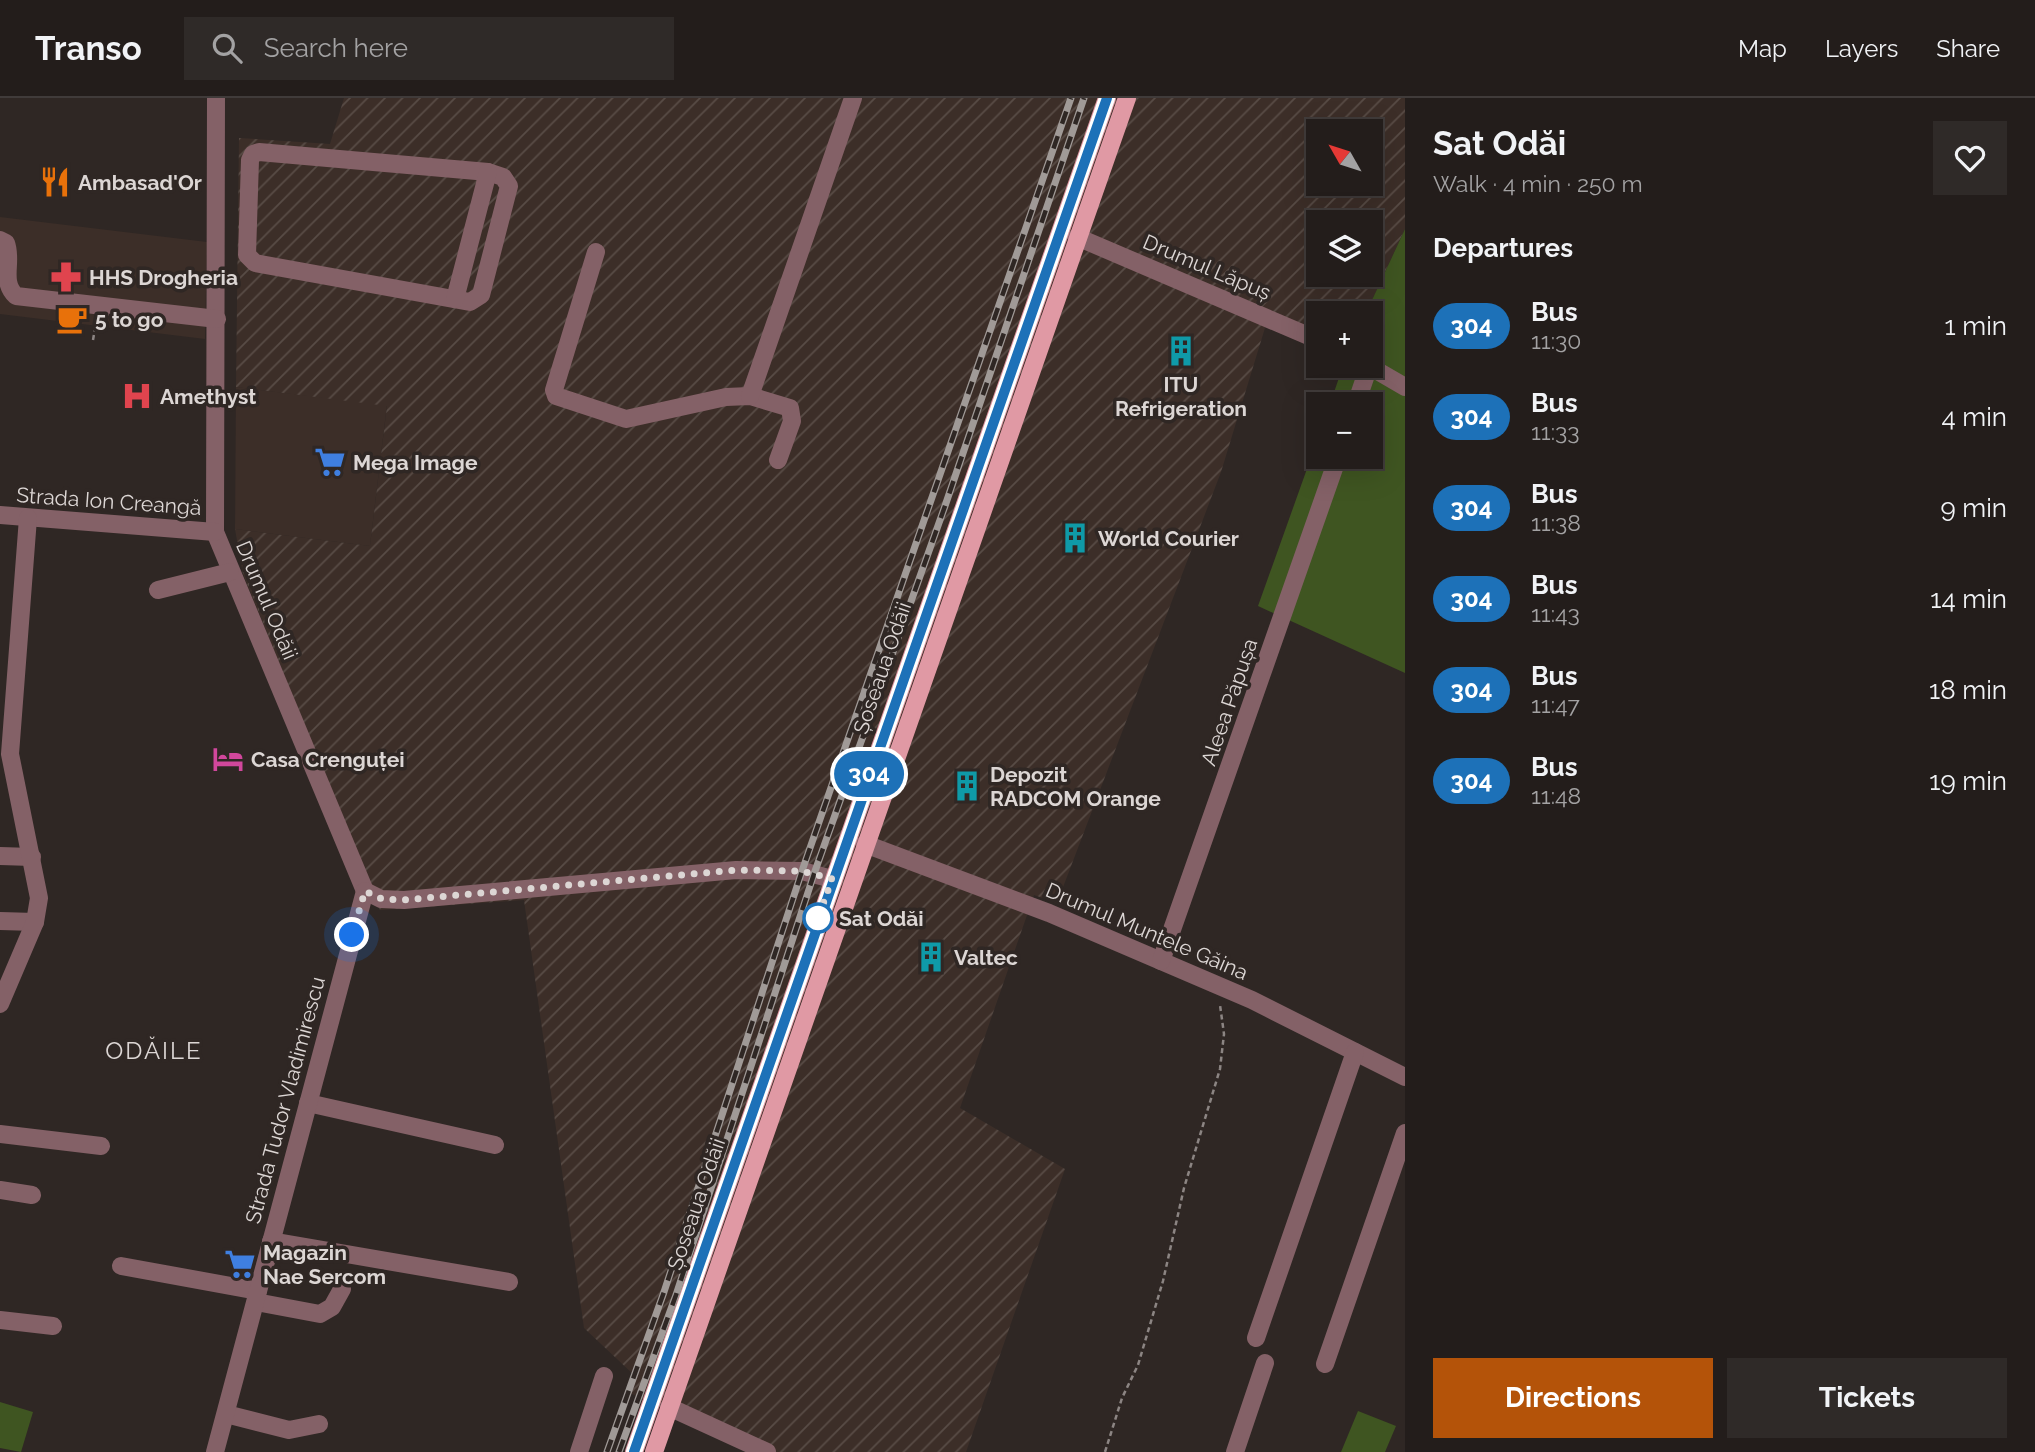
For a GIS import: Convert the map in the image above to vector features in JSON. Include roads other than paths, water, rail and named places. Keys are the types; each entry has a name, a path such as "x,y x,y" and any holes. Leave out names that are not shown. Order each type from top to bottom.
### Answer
{"main road":[{"name":"Șoseaua Odăii","path":"634,1452 1107,98"},
{"name":"Șoseaua Odăii","path":"654,1452 1126,98"}],"street":[{"name":"Drumul Odăii","path":"216,98 215,531 365,891"},
{"path":"750,396 853,98"},
{"path":"259,152 488,172 455,299 255,263 247,255 248,207 250,160 259,152"},
{"path":"217,205 248,207"},
{"name":"Drumul Lăpuș","path":"1077,237 1306,335"},
{"path":"0,240 6,243 9,250 5,280 8,290 16,296 217,319"},
{"path":"596,252 554,390 556,396 626,419 726,397 750,396 790,408 792,421 778,460"},
{"path":"1383,374 1405,387"},
{"name":"Aleea Păpușa","path":"1161,961 1334,469"},
{"name":"Strada Ion Creangă","path":"0,515 215,531"},
{"path":"0,1004 35,922 39,898 5,738 28,518"},
{"path":"158,590 230,572"},
{"name":"Drumul Muntele Găina","path":"865,844 1049,913 1218,985 1405,1077"},
{"path":"0,856 32,857"},
{"path":"365,891 382,899 404,900 736,870 802,871 832,879"},
{"name":"Strada Tudor Vladimirescu","path":"215,1452 365,891"},
{"path":"0,921 35,922"},
{"path":"1256,1338 1355,1052"},
{"path":"307,1103 495,1145"},
{"path":"1325,1364 1405,1133"},
{"path":"0,1134 101,1146"},
{"path":"0,1190 32,1195"},
{"path":"271,1241 509,1282"},
{"path":"121,1266 257,1296 320,1314 332,1307 342,1289"},
{"path":"0,1320 53,1326"},
{"path":"1235,1452 1265,1363"},
{"path":"579,1452 604,1376"},
{"path":"669,1407 767,1452"},
{"path":"226,1414 289,1430 319,1424"}],"railway":[{"path":"607,1452 664,1292 802,871 1071,98"},
{"path":"619,1452 676,1295 814,874 945,506 1084,98"}],"place":[{"name":"Ambasad'Or","path":"55,182"},
{"name":"HHS Drogheria","path":"66,277"},
{"name":"5 to go","path":"72,319"},
{"name":"ITU Refrigeration","path":"1181,351"},
{"name":"Amethyst","path":"137,396"},
{"name":"Mega Image","path":"330,462"},
{"name":"World Courier","path":"1075,538"},
{"name":"Casa Crenguței","path":"228,759"},
{"name":"Depozit RADCOM Orange","path":"967,786"},
{"name":"Sat Odăi","path":"818,918"},
{"name":"Valtec","path":"931,957"},
{"name":"Magazin Nae Sercom","path":"240,1264"}],"district":[{"name":"ODĂILE","path":"154,1050"}]}
